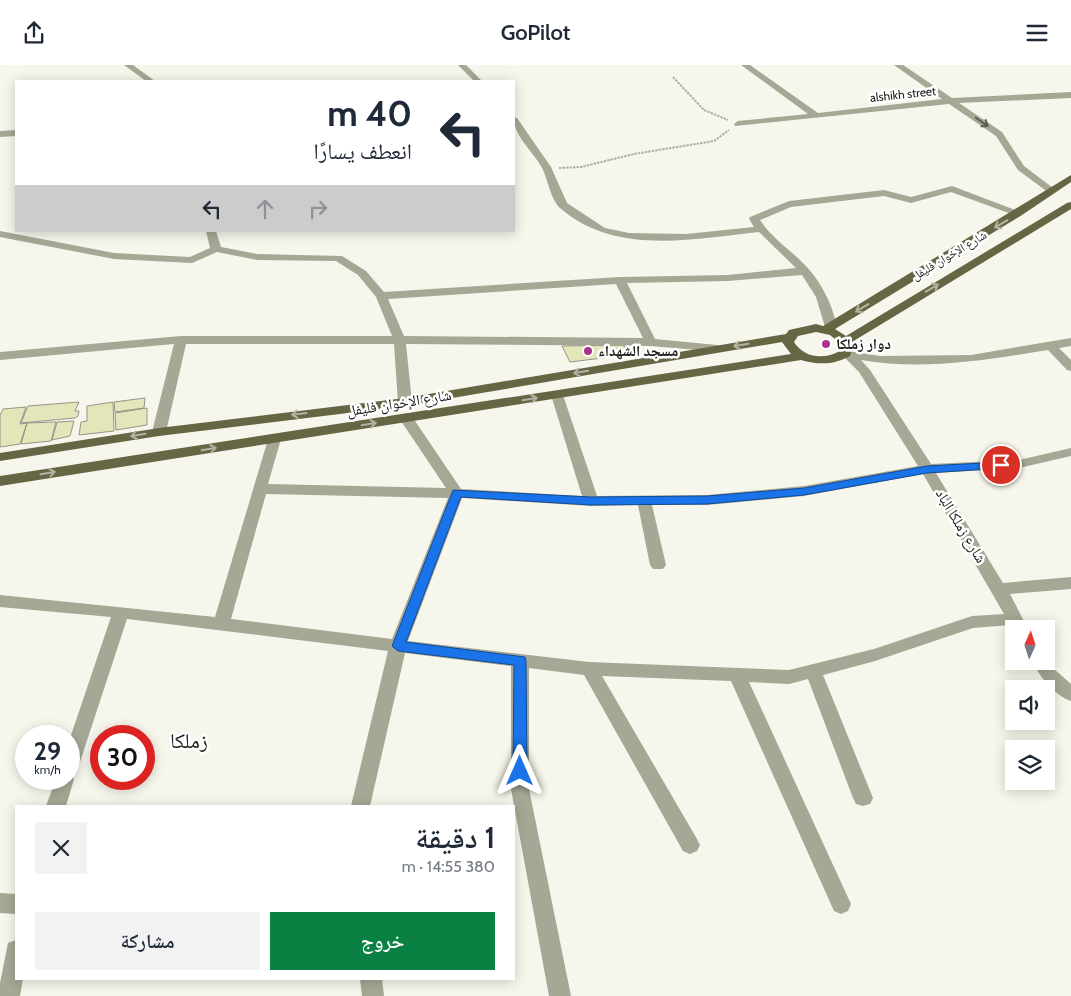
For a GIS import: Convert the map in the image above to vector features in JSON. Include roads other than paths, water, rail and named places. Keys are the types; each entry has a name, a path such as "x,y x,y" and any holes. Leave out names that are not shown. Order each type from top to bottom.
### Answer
{"main road":[{"name":"شارع الإخوان فليفل","path":"0,481 274,439 405,410 717,349 790,337 793,333 807,328 828,328 1018,213 1071,178"},
{"name":"شارع الإخوان فليفل","path":"0,457 159,432 557,395 804,356 828,360 1069,208"},
{"path":"828,328 834,332 846,347"},
{"path":"790,337 791,347 804,356"}],"street":[{"path":"128,65 150,80"},
{"path":"462,65 477,80"},
{"path":"745,65 817,116"},
{"path":"898,65 999,134 1021,168 1052,191"},
{"name":"alshikh street","path":"738,124 954,102 1036,95 1071,95"},
{"path":"515,121 547,168 563,205 602,230 629,236 686,237 760,229"},
{"path":"0,134 15,133"},
{"path":"828,328 818,291 804,271 760,229 754,219 788,205 884,193 912,200 952,189 1018,213"},
{"path":"211,232 216,249"},
{"path":"0,234 114,257 192,260 216,249 257,257 338,258 362,273 381,296 400,340 405,410 457,493"},
{"path":"381,296 620,280 728,279 804,271"},
{"path":"620,280 652,342"},
{"path":"0,356 181,340 652,342 717,349"},
{"path":"159,432 181,340"},
{"path":"846,347 880,360 971,359 1071,342"},
{"path":"1051,346 1071,367"},
{"name":"شارع زملكا الباد","path":"846,347 864,370 927,469 999,589 1015,620"},
{"path":"557,395 591,501"},
{"path":"221,624 274,439"},
{"path":"260,489 457,493 591,501 707,500 804,491 927,469 1019,465 1071,452"},
{"path":"360,805 398,646 457,493"},
{"path":"644,501 658,565"},
{"path":"999,589 1071,583"},
{"path":"0,601 121,612 589,669 789,677 875,655 972,622 1005,623"},
{"path":"80,735 121,612"},
{"path":"520,661 520,789 560,996"},
{"path":"589,669 690,845"},
{"path":"1046,670 1071,694"},
{"path":"813,671 863,798"},
{"path":"737,675 841,904"},
{"path":"56,805 61,790"},
{"path":"0,903 15,904"},
{"path":"9,996 15,957"},
{"path":"371,980 373,996"}],"place":[{"name":"دوار زملكا","path":"826,344"},
{"name":"مسجد الشهداء","path":"588,351"}],"district":[{"name":"زملكا","path":"189,740"}]}
